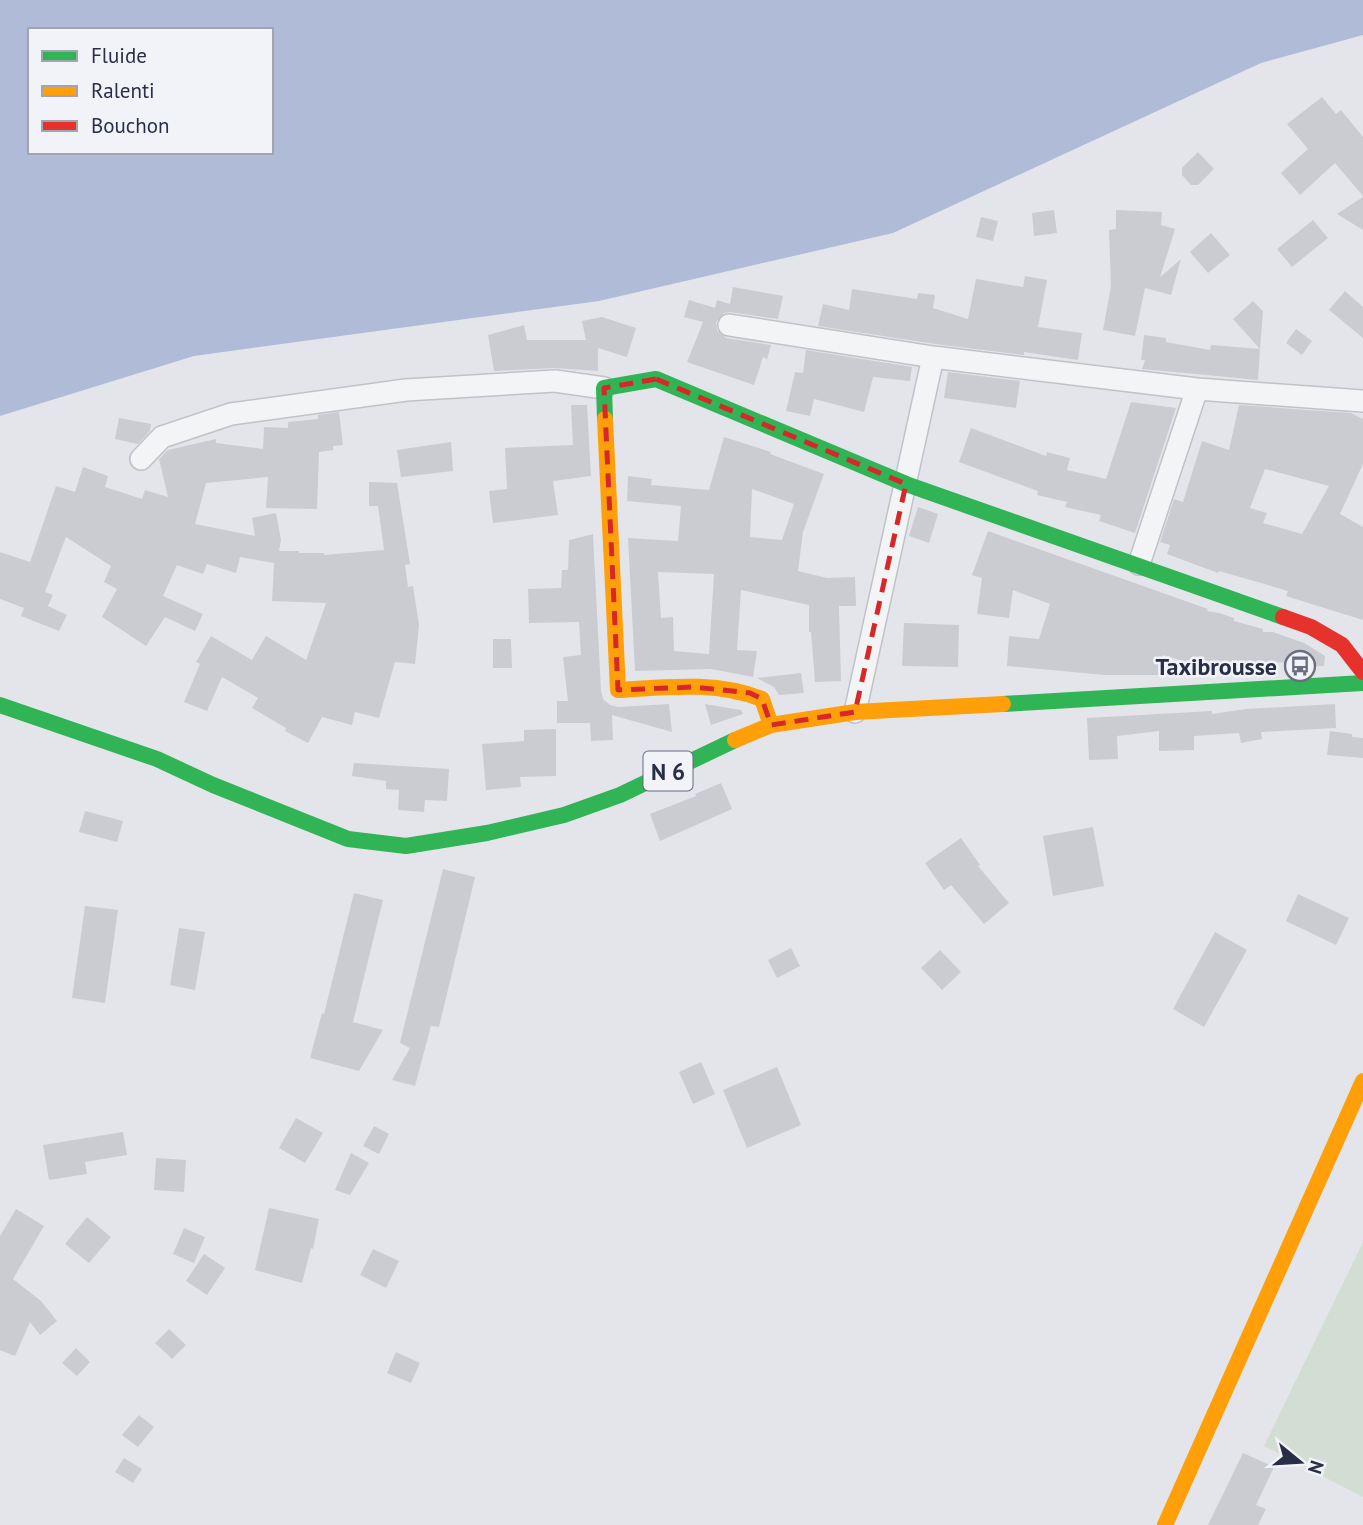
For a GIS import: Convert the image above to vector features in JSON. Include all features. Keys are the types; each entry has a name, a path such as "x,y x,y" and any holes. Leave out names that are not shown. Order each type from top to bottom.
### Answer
{"street":[{"path":"729,325 933,357 1197,389 1363,401"},
{"path":"855,712 933,357"},
{"path":"141,459 162,437 231,414 406,390 555,381 604,388 656,379 906,484 1139,564 1311,627 1342,645 1363,672"},
{"path":"604,388 618,690 694,687 750,693 762,699 771,725"},
{"path":"1139,564 1197,389"},
{"name":"N 6","path":"0,705 157,759 348,839 406,846 487,833 564,816 620,795 694,758 771,725 855,712 1363,683"},
{"path":"1165,1525 1363,1081"}],"highlighted area":[{"path":"656,379 906,484 855,712 771,725 762,699 750,693 694,687 618,690 604,388"}],"shaded area":[{"path":"1363,1242 1363,1497 1264,1446"}],"water":[{"path":"0,0 1363,0 1363,35 1261,63 893,233 599,301 194,356 0,416"}],"building":[{"path":"1322,97 1336,114 1341,110 1363,137 1363,196 1335,163 1300,195 1281,173 1308,149 1287,124"},
{"path":"1198,152 1214,169 1198,185 1191,185 1182,175 1182,168"},
{"path":"1363,197 1363,230 1337,214"},
{"path":"1054,210 1057,233 1034,236 1032,213"},
{"path":"1116,210 1162,212 1161,225 1175,229 1160,277 1181,259 1171,295 1145,288 1135,336 1103,330 1111,286 1109,230 1116,229"},
{"path":"981,217 998,221 993,241 976,237"},
{"path":"1313,220 1328,238 1292,267 1277,249"},
{"path":"1211,233 1230,255 1208,273 1190,252"},
{"path":"1025,276 1047,280 1038,327 1082,333 1078,360 935,344 818,326 823,304 849,310 852,289 917,299 918,293 935,295 933,308 968,319 976,279 1023,287"},
{"path":"733,287 783,296 778,319 730,312 724,313 716,322 717,330 726,338 771,345 767,359 763,357 754,385 687,362 703,322 684,317 689,300 715,308 717,300 730,304"},
{"path":"1345,291 1363,307 1363,338 1329,310"},
{"path":"1253,301 1263,311 1260,349 1233,319"},
{"path":"602,317 636,328 627,357 598,348 598,371 554,368 494,371 488,335 524,325 527,340 586,340 582,321"},
{"path":"1296,329 1312,341 1302,355 1286,343"},
{"path":"1144,335 1210,350 1211,345 1260,349 1258,380 1142,369 1145,360 1141,360"},
{"path":"806,350 912,367 910,381 873,377 864,412 814,399 810,416 786,411 795,372 803,373"},
{"path":"948,372 1020,381 1016,408 944,398"},
{"path":"1131,402 1176,408 1135,533 1099,521 1101,515 1065,507 1067,502 1037,495 1038,491 959,462 971,428 1046,456 1047,452 1070,458 1067,470 1106,479"},
{"path":"571,405 587,405 591,476 553,481 558,515 493,523 489,491 507,489 505,448 573,445"},
{"path":"1239,405 1351,413 1363,419 1363,464 1340,514 1363,527 1363,620 1286,596 1288,591 1219,571 1218,573 1167,554 1170,545 1160,542 1174,499 1183,502 1202,441 1229,450","holes":["1265,469 1329,486 1302,534 1263,523 1267,513 1250,508"]},
{"path":"339,412 343,445 319,452 317,509 266,508 268,477 206,483 195,524 255,536 252,518 276,513 281,540 279,551 324,555 384,550 378,506 369,506 369,482 397,483 410,564 405,565 408,587 413,586 419,625 415,664 395,662 379,718 355,712 352,725 322,717 308,743 252,708 258,698 222,677 207,711 184,702 200,664 196,662 211,636 252,660 266,636 306,660 326,603 272,601 274,563 240,557 236,573 207,564 203,574 177,565 163,596 203,614 195,631 165,617 146,646 102,617 117,589 104,582 111,566 66,537 45,592 53,595 48,606 67,615 59,631 21,616 24,608 0,599 0,552 30,562 56,486 75,492 83,467 108,476 105,487 142,499 145,490 168,497 159,459 168,450 216,439 216,443 263,449 264,427 288,428 288,422 318,419 318,415"},
{"path":"119,418 151,424 150,431 138,444 115,439"},
{"path":"724,437 771,452 770,454 824,474 803,532 798,571 827,578 855,577 856,606 839,606 841,681 815,682 809,605 741,590 737,650 757,651 753,677 711,669 635,671 628,538 678,541 681,506 627,501 628,476 652,479 651,485 709,490","holes":["752,489 794,504 782,540 750,537","658,572 714,574 709,654 674,651 673,617 661,618"]},
{"path":"451,442 453,471 401,477 397,450"},
{"path":"918,507 938,514 929,543 909,536"},
{"path":"988,531 1208,609 1207,611 1234,618 1234,621 1263,629 1263,632 1273,632 1304,643 1325,656 1324,666 1306,667 1306,663 1263,662 1263,669 1220,672 1163,655 1162,675 1105,675 1007,666 1009,636 1039,639 1050,604 1013,590 1009,618 977,614 982,578 972,575"},
{"path":"593,534 603,699 618,707 669,704 672,732 612,715 613,740 591,741 590,723 557,723 557,701 568,701 563,657 581,655 579,622 529,623 528,589 561,588 562,570 568,570 569,540"},
{"path":"904,623 959,625 958,667 902,666"},
{"path":"493,639 511,639 512,668 493,668"},
{"path":"801,673 804,693 779,695 774,687 757,678"},
{"path":"705,704 741,710 743,714 711,725"},
{"path":"1335,704 1336,728 1261,732 1262,739 1241,743 1239,733 1194,736 1194,750 1159,751 1159,731 1117,736 1118,759 1089,760 1087,718 1212,711 1212,714 1246,709"},
{"path":"556,729 556,776 520,777 521,787 486,790 482,744 524,741 524,730"},
{"path":"1330,731 1363,738 1363,758 1327,755"},
{"path":"354,763 449,769 447,801 425,800 424,812 398,810 399,790 386,789 386,781 352,776"},
{"path":"721,783 732,809 660,841 650,814"},
{"path":"85,811 123,821 117,842 79,832"},
{"path":"1093,827 1104,886 1053,896 1043,836"},
{"path":"961,838 980,865 978,866 1009,903 984,924 951,885 944,890 925,863"},
{"path":"443,869 475,877 439,1027 431,1026 415,1086 392,1080 410,1048 400,1043"},
{"path":"354,893 383,900 353,1022 383,1030 359,1071 310,1058 322,1013 324,1014"},
{"path":"1298,894 1349,918 1336,945 1286,921"},
{"path":"85,906 118,910 105,1003 72,998"},
{"path":"179,928 205,932 195,990 170,985"},
{"path":"1215,932 1247,950 1204,1027 1173,1009"},
{"path":"791,948 800,966 777,978 768,960"},
{"path":"940,950 961,972 942,990 921,968"},
{"path":"701,1062 715,1094 693,1104 679,1072"},
{"path":"777,1067 801,1125 747,1148 723,1090"},
{"path":"296,1118 323,1133 305,1163 279,1148"},
{"path":"374,1126 389,1134 379,1154 363,1146"},
{"path":"123,1132 127,1155 85,1162 87,1174 49,1180 43,1145"},
{"path":"351,1153 369,1163 350,1195 335,1190"},
{"path":"156,1158 186,1160 184,1192 154,1190"},
{"path":"269,1208 319,1219 302,1283 255,1270"},
{"path":"16,1209 44,1226 13,1279 41,1301 57,1321 40,1335 30,1322 15,1356 0,1350 0,1236"},
{"path":"87,1217 111,1237 89,1263 65,1244"},
{"path":"184,1228 205,1237 194,1263 173,1254"},
{"path":"373,1249 399,1261 386,1288 360,1275"},
{"path":"204,1254 225,1268 207,1295 186,1281"},
{"path":"169,1329 186,1345 172,1359 155,1343"},
{"path":"76,1348 90,1362 77,1376 62,1363"},
{"path":"396,1352 420,1363 411,1383 387,1373"},
{"path":"139,1415 154,1427 138,1447 122,1435"},
{"path":"1243,1453 1274,1467 1256,1505 1266,1509 1258,1525 1208,1525"},
{"path":"124,1458 142,1469 133,1483 115,1472"}],"traffic: fast":[{"path":"605,419 604,388 656,379 906,484 1283,617"},
{"path":"1003,704 1363,683"},
{"path":"0,705 157,759 213,785 348,839 406,846 487,833 564,815 620,795 735,740"}],"traffic: slow":[{"path":"605,419 618,690 709,687 745,693 762,699 771,725"},
{"path":"735,740 771,725 855,712 1003,704"},
{"path":"1165,1525 1363,1081"}],"traffic: jam":[{"path":"1283,617 1311,627 1342,645 1363,672"}],"place":[{"name":"Taxibrousse","path":"1300,666"}]}
